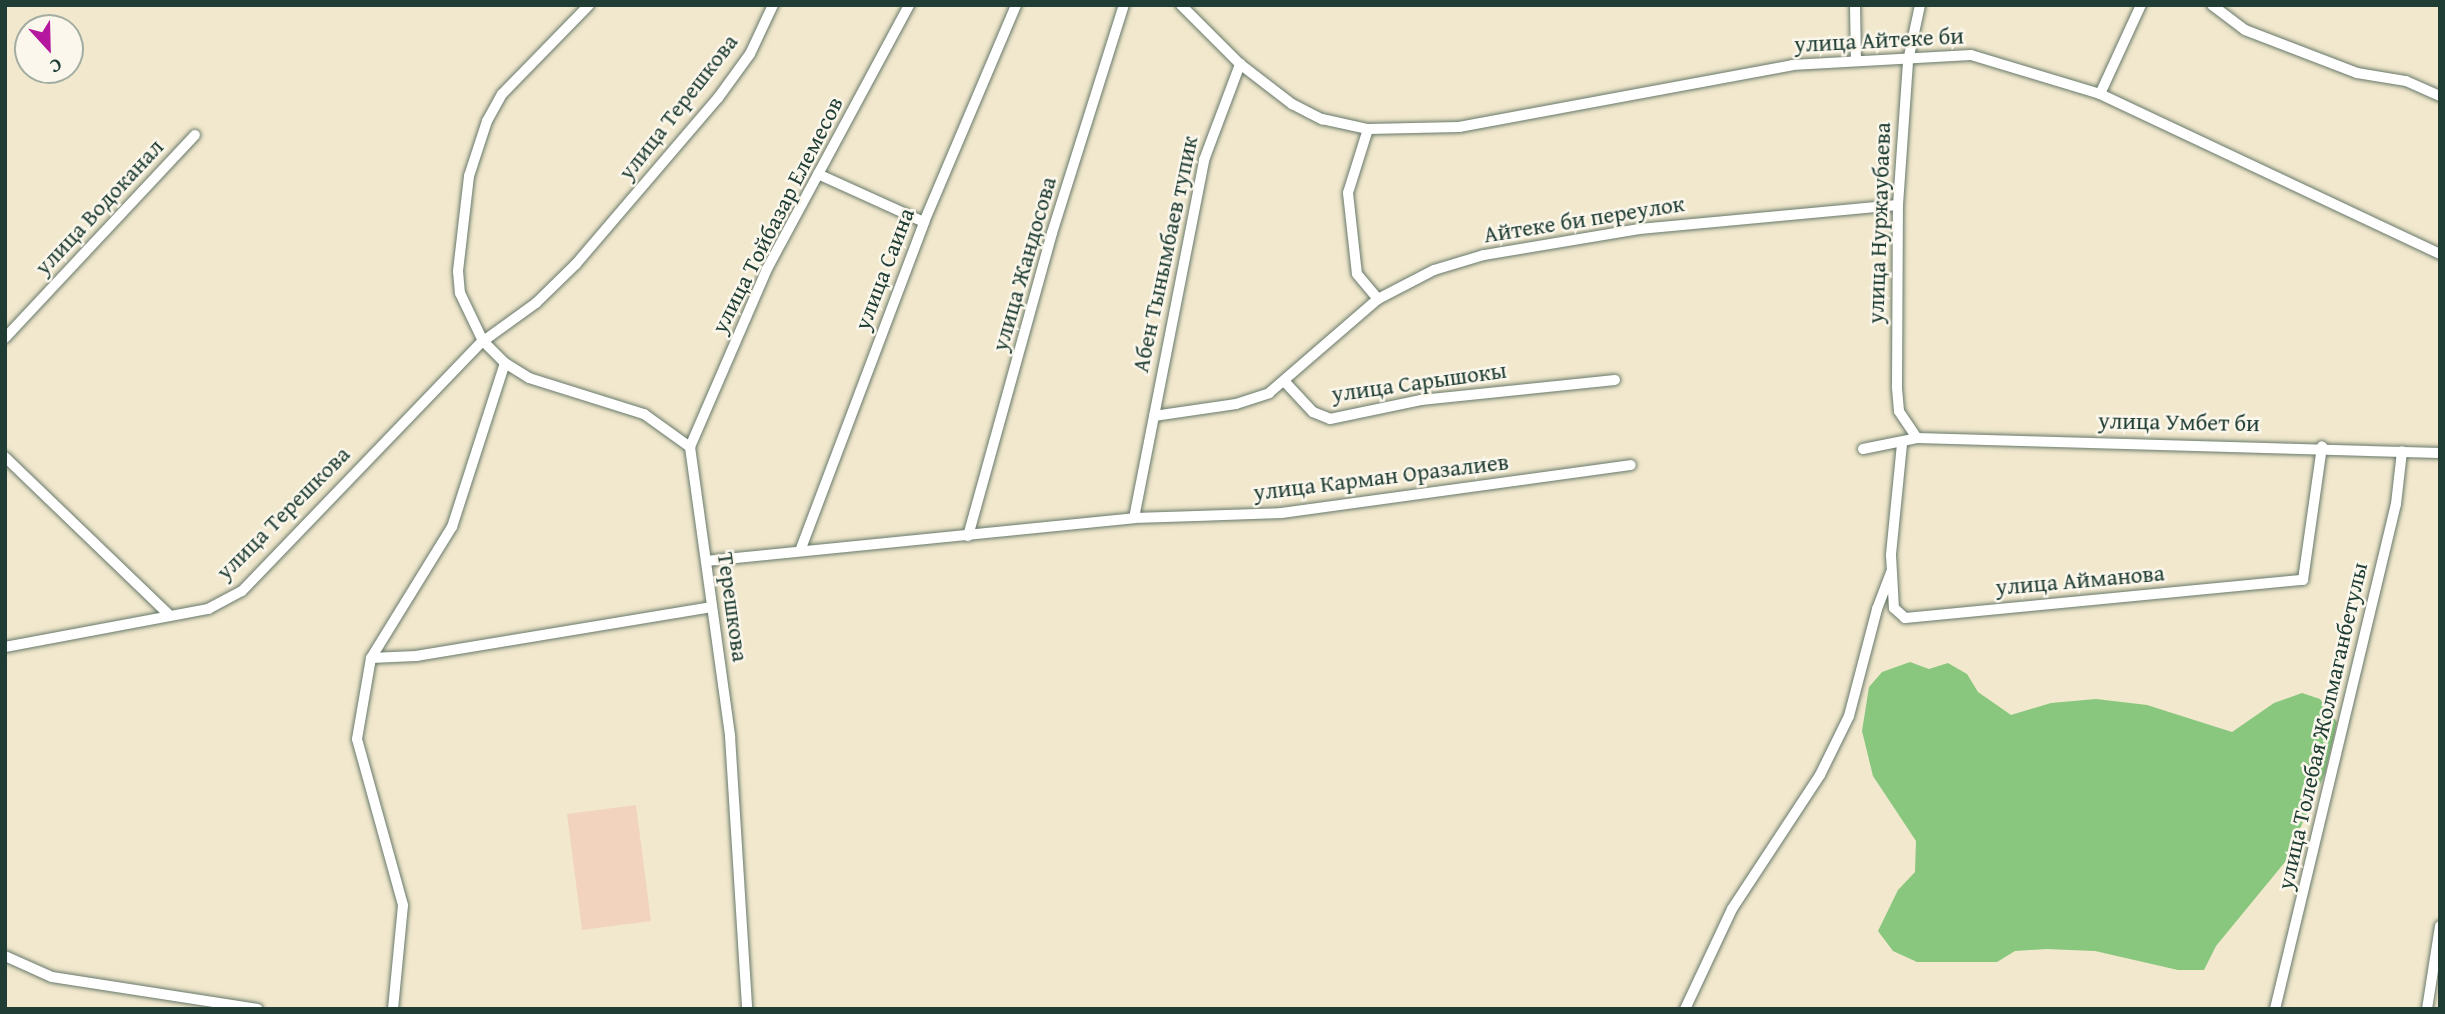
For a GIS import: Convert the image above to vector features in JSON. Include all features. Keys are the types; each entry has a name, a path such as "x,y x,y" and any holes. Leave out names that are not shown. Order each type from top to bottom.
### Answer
{"street":[{"path":"589,5 502,94 487,121 469,176 458,271 460,293 484,341 505,363 529,378 644,414 690,447"},
{"name":"улица Терешкова","path":"5,647 168,614 208,609 242,591 484,341 536,303 576,264 718,97 750,54 773,5"},
{"name":"улица Тойбазар Елемесов","path":"690,447 767,269 909,5"},
{"name":"улица Саина","path":"800,551 925,222 1016,5"},
{"name":"улица Жандосова","path":"968,536 1052,233 1124,5"},
{"name":"улица Айтеке би","path":"1181,5 1240,64 1292,104 1322,119 1368,129 1459,127 1792,65 1908,61 1971,55 2100,94 2440,254"},
{"path":"1855,5 1856,61"},
{"name":"улица Нуржаубаева","path":"1917,438 1899,411 1898,205 1908,61 1920,5"},
{"path":"2100,94 2141,5"},
{"path":"2212,5 2245,30 2357,73 2406,81 2440,96"},
{"name":"Абен Тынымбаев тупик","path":"1134,518 1203,160 1240,64"},
{"path":"1368,129 1348,193 1357,274 1378,299"},
{"name":"улица Водоканал","path":"5,338 195,135"},
{"path":"818,174 925,222"},
{"name":"Айтеке би переулок","path":"1154,416 1252,400 1285,382 1378,299 1434,270 1535,244 1898,205"},
{"path":"393,1009 403,905 357,739 371,658 452,527 505,363"},
{"name":"улица Сарышокы","path":"1285,382 1312,412 1330,419 1421,400 1615,380"},
{"path":"1863,449 1902,444 1917,438"},
{"name":"улица Умбет би","path":"1917,438 2322,446 2440,453"},
{"name":"улица Айманова","path":"1902,444 1892,571 1894,608 1905,618 2303,580 2322,446"},
{"name":"Терешкова","path":"690,447 730,736 747,1009"},
{"name":"улица Толебая Жолмаганбетулы","path":"2275,1009 2396,504 2402,451"},
{"path":"5,457 168,614"},
{"name":"улица Карман Оразалиев","path":"706,561 1134,518 1281,513 1631,465"},
{"path":"1685,1009 1732,909 1820,775 1849,716 1877,610 1892,571"},
{"path":"371,658 416,656 712,607"},
{"path":"2427,1009 2440,926"},
{"path":"5,956 52,976 258,1009"}],"shaded area":[{"path":"636,805 651,921 582,930 567,814"}],"green space":[{"path":"1910,662 1929,669 1948,663 1967,674 1978,692 2011,715 2051,703 2096,699 2147,705 2232,732 2274,703 2302,693 2320,699 2337,722 2325,773 2285,862 2216,946 2204,970 2178,970 2095,951 2046,949 2015,951 1997,962 1917,962 1893,951 1878,931 1898,890 1915,872 1916,841 1873,776 1862,731 1869,687 1882,672"}]}
